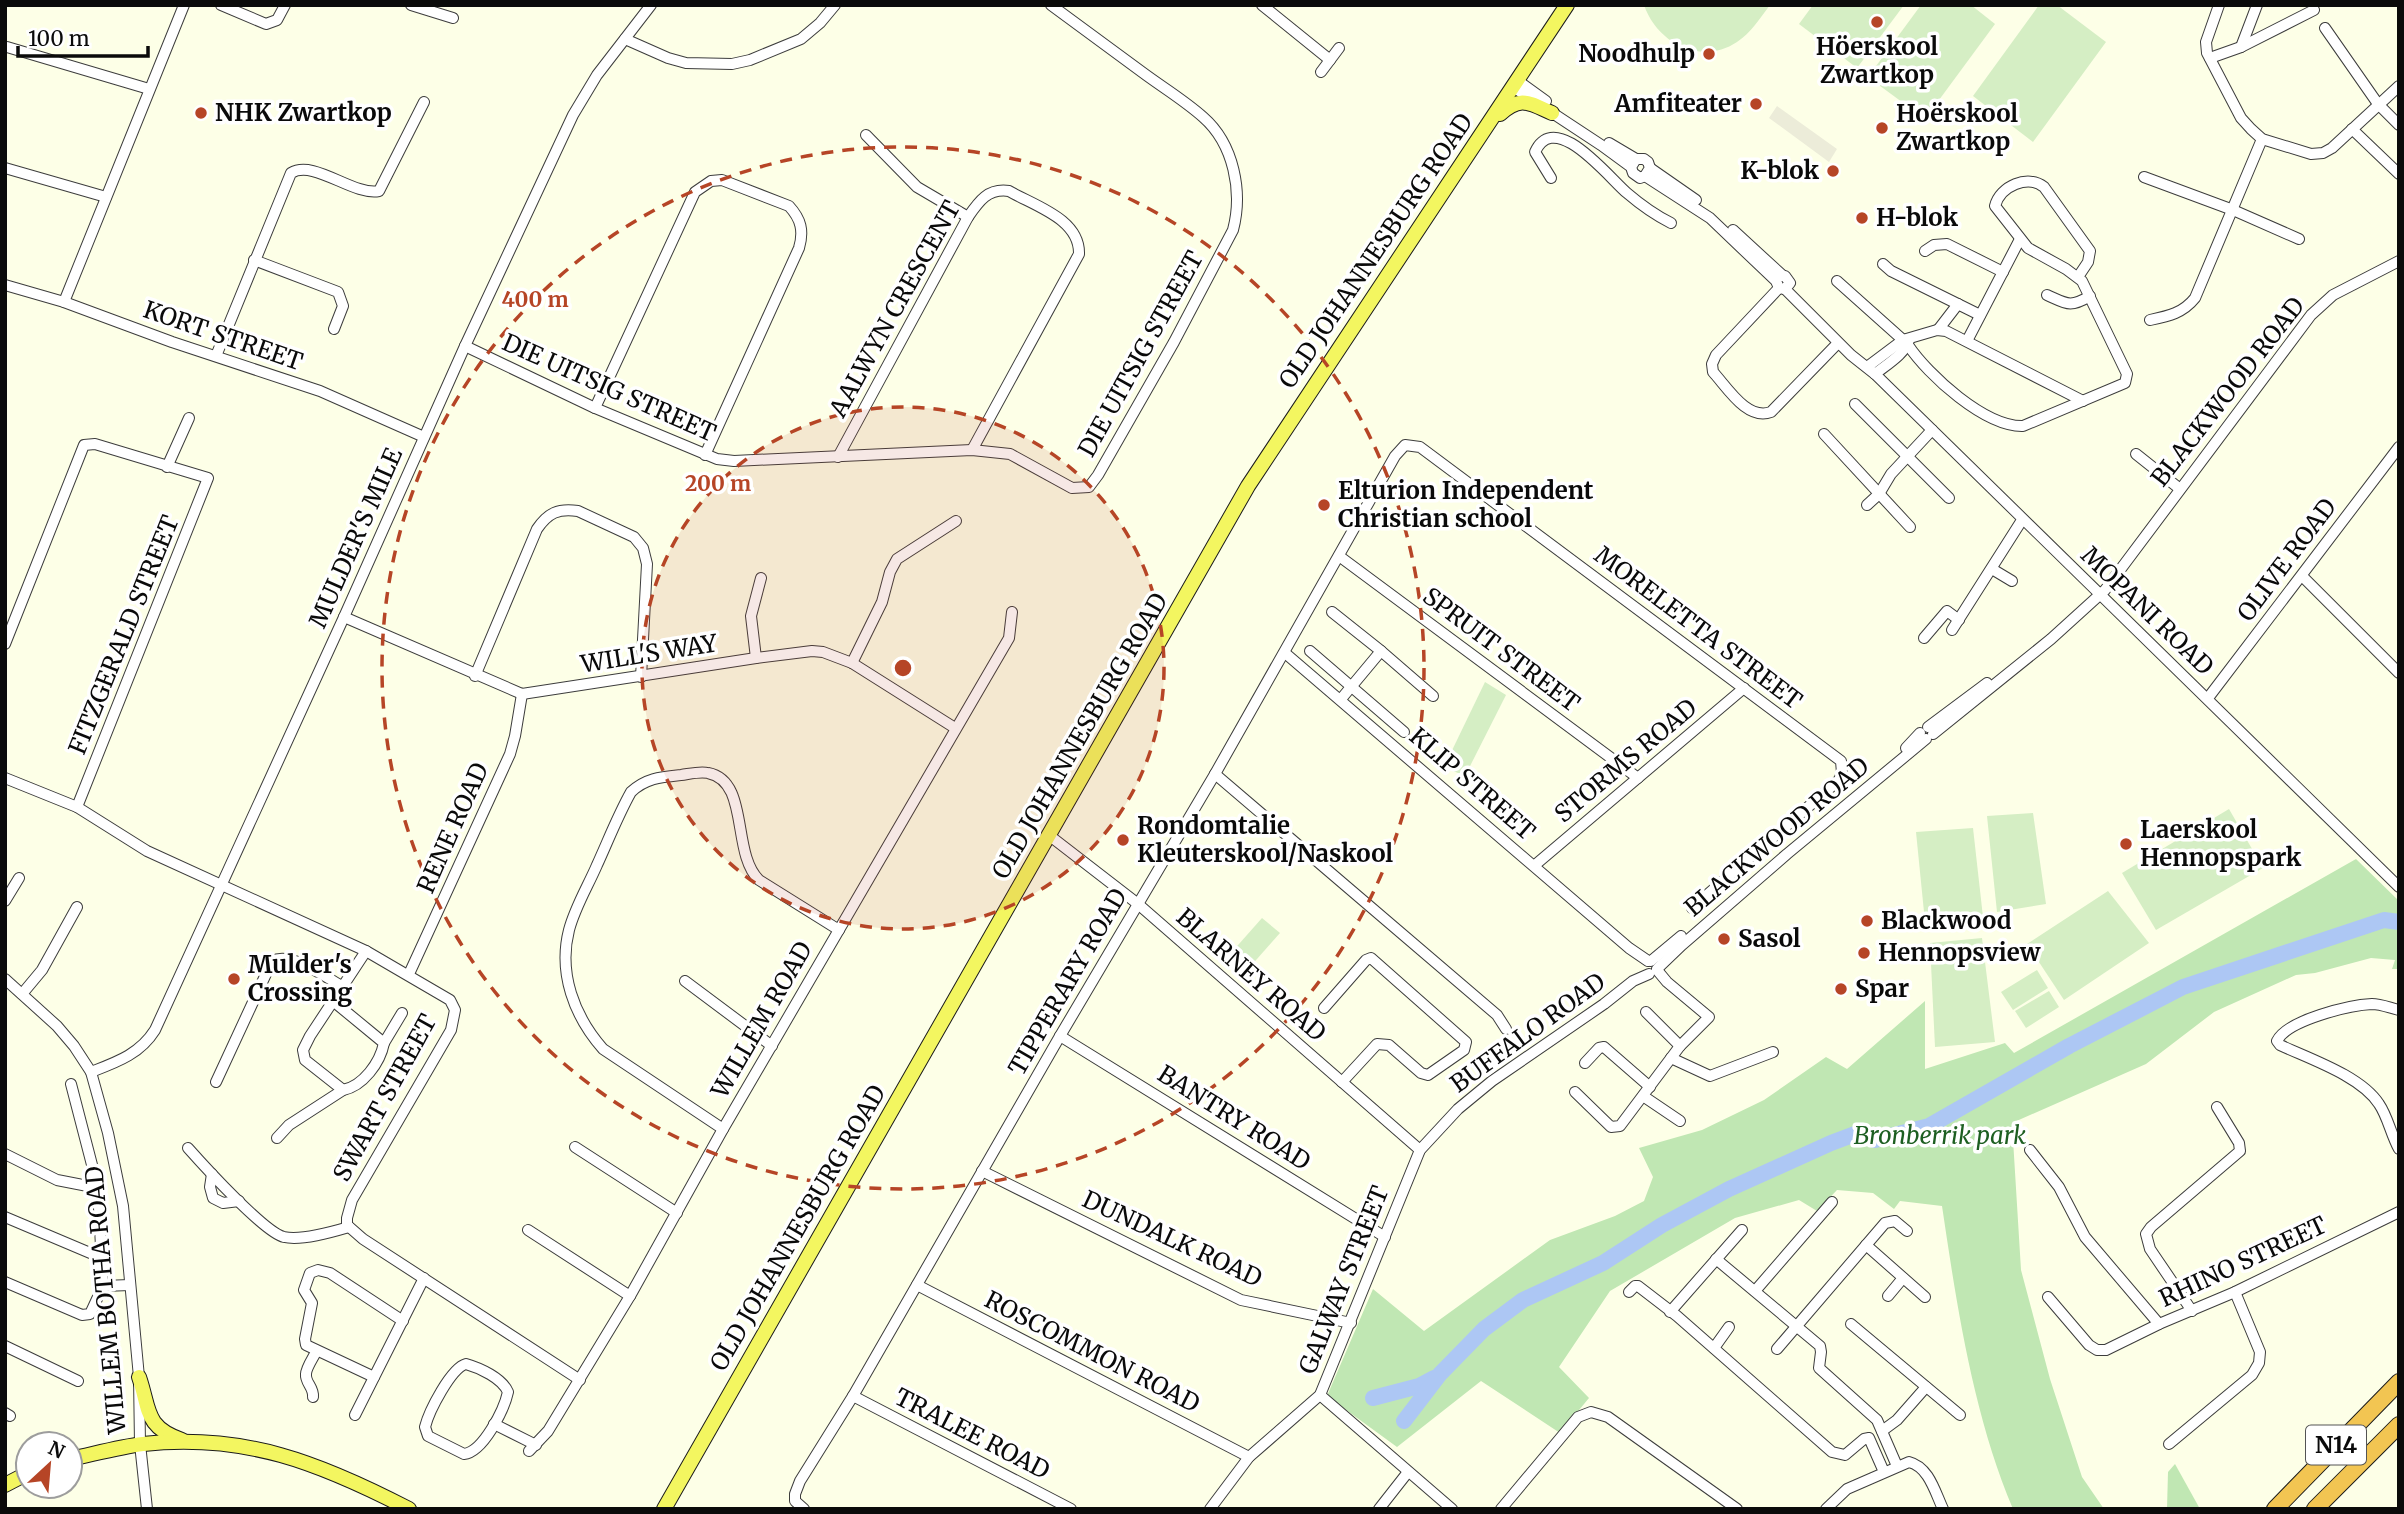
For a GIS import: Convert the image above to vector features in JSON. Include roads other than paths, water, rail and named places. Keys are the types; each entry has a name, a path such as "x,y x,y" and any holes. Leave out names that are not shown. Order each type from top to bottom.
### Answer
{"highway":[{"name":"N14","path":"2275,1509 2399,1382"},
{"name":"N14","path":"2315,1509 2399,1425"}],"main road":[{"name":"OLD JOHANNESBURG ROAD","path":"664,1509 1248,486 1567,5"},
{"path":"1486,128 1517,102 1529,103 1552,113"},
{"path":"139,1377 149,1412 158,1428 192,1443"},
{"path":"84,1457 192,1443 245,1445 279,1453 360,1484 409,1509"},
{"path":"84,1464 141,1449 213,1450 244,1454 316,1475 393,1509"}],"street":[{"path":"64,302 184,5"},
{"path":"221,5 266,24 277,20 285,5"},
{"path":"411,5 453,18"},
{"name":"MULDER'S MILE","path":"91,1072 124,1059 150,1039 185,968 465,346 573,115 584,94 651,5"},
{"path":"625,39 677,61 732,64 750,60 801,39 820,23 835,5"},
{"name":"DIE UITSIG STREET","path":"465,346 596,408 718,459 734,461 972,450 1015,456 1072,488 1083,489 1092,484 1174,342 1233,230 1237,216 1235,172 1224,145 1204,118 1051,5"},
{"path":"1262,5 1330,60"},
{"path":"2219,5 2206,42 2210,58 2241,118 2262,139 2317,153 2332,148 2399,86"},
{"path":"2242,47 2257,5"},
{"path":"2210,58 2242,47 2314,10"},
{"path":"2325,27 2378,104 2399,125"},
{"path":"7,47 149,89"},
{"path":"1321,72 1339,48"},
{"name":"MOPANI ROAD","path":"1515,84 1552,113 1639,170"},
{"name":"MOPANI ROAD","path":"1515,84 1710,218 1861,357 1869,369"},
{"path":"216,356 291,173 309,170 367,191 379,191 424,102"},
{"path":"2352,129 2399,174"},
{"path":"866,135 917,187 968,217"},
{"path":"1551,178 1535,152 1542,141 1555,137 1570,142 1595,161 1649,211 1671,223"},
{"path":"2150,320 2171,316 2195,298 2262,139"},
{"path":"5,168 106,197"},
{"path":"1623,189 1639,170"},
{"path":"2144,177 2233,210 2299,239"},
{"path":"1837,281 1907,342 1922,363 1968,405 1991,418 2012,426 2022,426 2127,380 2123,363 2078,277 2028,248 1995,205 2008,188 2033,180 2044,187 2090,251 2088,262 2078,277"},
{"path":"596,408 690,199 698,188 711,181 728,181 789,206 802,228 799,248 705,455"},
{"name":"AALWYN CRESCENT","path":"838,457 968,217 982,198 993,191 1009,191 1062,220 1077,236 1079,244 1076,263 972,450"},
{"path":"1967,341 2020,239"},
{"path":"1925,251 1934,245 1947,244 2003,271"},
{"path":"254,260 338,292 343,306 334,329"},
{"name":"BLACKWOOD ROAD","path":"1650,968 1682,944 1927,733 2020,665 2098,593 2115,576 2311,315 2333,295 2399,261"},
{"path":"1883,264 1891,271 1980,316"},
{"path":"1782,283 1716,355 1712,364 1713,372 1749,411 1759,414 1770,412 1838,343"},
{"name":"MOPANI ROAD","path":"1782,283 1838,343 1869,369 2399,887"},
{"name":"KORT STREET","path":"5,285 64,302 320,391 424,437"},
{"path":"2047,295 2068,305 2079,303 2090,296"},
{"path":"1869,369 1907,342 1938,330 1958,304"},
{"path":"1938,330 1956,334 2083,401"},
{"path":"1856,404 1949,498"},
{"path":"5,644 84,445 95,444 167,467 189,418"},
{"path":"1867,505 1931,430"},
{"path":"1824,435 1910,527"},
{"name":"TIPPERARY ROAD","path":"804,1509 798,1505 795,1498 800,1481 853,1396 1060,1036 1215,774 1399,450 1409,444 1420,447"},
{"name":"MORELETTA STREET","path":"1420,447 1841,761 1842,773 1839,780 1692,908"},
{"path":"2136,454 2180,489"},
{"name":"OLIVE ROAD","path":"2208,698 2397,454"},
{"name":"FITZGERALD STREET","path":"77,807 208,478 167,467"},
{"path":"475,676 537,529 547,516 561,510 570,510 578,511 634,537 643,548 647,564 641,677"},
{"path":"1952,630 2022,520"},
{"path":"852,663 882,602 895,562 956,521"},
{"name":"SPRUIT STREET","path":"1339,556 1638,778"},
{"path":"1992,569 2012,581"},
{"path":"2302,576 2399,673"},
{"path":"756,658 751,616 761,578"},
{"path":"1332,611 1433,696"},
{"path":"1924,638 1947,611 1959,620"},
{"name":"WILLEM ROAD","path":"494,1424 532,1448 548,1431 630,1296 723,1129 1009,638 1012,612"},
{"name":"WILL'S WAY","path":"344,617 475,676 522,694 756,658 812,652 834,654 955,728"},
{"path":"1310,651 1404,732"},
{"path":"1341,699 1381,651"},
{"name":"KLIP STREET","path":"1285,653 1709,1017 1680,1046"},
{"name":"STORMS ROAD","path":"1535,865 1744,688"},
{"name":"RENE ROAD","path":"409,974 510,754 522,694"},
{"path":"723,1129 603,1049 591,1035 571,998 566,958 569,929 631,792 645,781 656,778 706,772 715,775 734,796 746,860 751,872 759,880 839,930"},
{"path":"1215,774 1497,1015 1506,1029"},
{"name":"SWART STREET","path":"5,778 77,807 147,851 366,951 450,1000 454,1006 451,1030 352,1200 347,1218 349,1227"},
{"name":"BLARNEY ROAD","path":"1050,836 1138,904 1420,1150"},
{"path":"5,901 19,878"},
{"path":"22,994 42,970 78,906"},
{"path":"343,1090 305,1060 303,1055 310,1035 366,951"},
{"path":"216,1082 272,961 284,957 294,960 343,987"},
{"path":"1324,1008 1366,960 1371,958 1466,1041 1464,1050 1428,1075 1421,1073 1388,1045 1377,1044 1342,1082"},
{"name":"BUFFALO ROAD","path":"1420,1150 1475,1094 1604,1004 1650,968"},
{"name":"WILLEM BOTHA ROAD","path":"5,979 74,1046 91,1072 117,1170 139,1377 141,1449 147,1509"},
{"path":"685,981 772,1046"},
{"path":"333,1002 384,1043"},
{"path":"2399,1010 2376,1004 2328,1011 2284,1031 2277,1041 2280,1045 2339,1072 2359,1085 2378,1102 2399,1149"},
{"path":"277,1138 289,1125 343,1090 361,1082 381,1054 384,1043 402,1013"},
{"path":"1575,1092 1615,1128 1624,1122 1680,1046 1646,1013"},
{"name":"BANTRY ROAD","path":"1060,1036 1385,1237"},
{"path":"1585,1063 1599,1048 1604,1047 1680,1121"},
{"path":"1671,1058 1710,1076 1773,1052"},
{"path":"5,1282 82,1315 90,1314 103,1286 98,1188 71,1084"},
{"path":"2192,1311 2150,1249 2146,1234 2241,1151 2217,1107"},
{"path":"575,1147 677,1213"},
{"path":"188,1148 212,1174 210,1187 213,1198 223,1203 239,1200 278,1235 285,1237 315,1235 349,1227 580,1380"},
{"name":"GALWAY STREET","path":"1210,1509 1248,1457 1320,1395 1420,1150"},
{"path":"2030,1150 2059,1187 2085,1237 2159,1324"},
{"path":"5,1154 57,1180 98,1188"},
{"name":"DUNDALK ROAD","path":"982,1171 1241,1300 1351,1323"},
{"path":"1755,1291 1832,1202"},
{"name":"RHINO STREET","path":"2048,1297 2089,1345 2097,1350 2106,1350 2235,1292 2399,1212"},
{"path":"5,1217 102,1258"},
{"path":"1777,1349 1888,1221 1895,1221 1907,1231"},
{"path":"528,1230 630,1296"},
{"path":"1676,1312 1680,1297 1742,1230"},
{"path":"1866,1245 1925,1297"},
{"path":"1716,1259 1821,1349 1819,1368 1877,1420 1876,1432 1897,1466"},
{"path":"374,1377 306,1345 304,1339 312,1303 304,1290 310,1273 318,1270 330,1273 402,1321"},
{"path":"355,1415 424,1278"},
{"path":"1888,1296 1903,1278"},
{"path":"103,1286 130,1285"},
{"name":"ROSCOMMON ROAD","path":"917,1285 1248,1457"},
{"path":"1629,1292 1638,1286 1652,1299 1676,1312 1690,1327 1840,1455 1848,1453"},
{"path":"2169,1444 2252,1375 2259,1363 2260,1352 2235,1292"},
{"path":"1851,1324 1960,1415"},
{"path":"1682,1338 1690,1327"},
{"path":"1716,1368 1716,1347 1729,1328"},
{"path":"5,1346 78,1381"},
{"path":"313,1397 306,1374 316,1352"},
{"path":"466,1364 485,1372 506,1388 506,1399 494,1424 476,1450 464,1454 428,1436 425,1427 428,1416 454,1372 460,1365 466,1364"},
{"path":"1751,1399 1756,1381"},
{"path":"1846,1468 1844,1458 1848,1453 1897,1420 1926,1387"},
{"path":"1320,1395 1452,1509"},
{"name":"TRALEE ROAD","path":"853,1396 1072,1509"},
{"path":"1502,1509 1575,1420 1591,1412 1608,1417 1737,1509"},
{"path":"1786,1429 1790,1412"},
{"path":"1876,1432 1870,1438 1884,1472"},
{"path":"1822,1459 1825,1442"},
{"path":"1826,1509 1847,1489 1909,1462 1922,1468 1943,1509"},
{"path":"1379,1509 1408,1472"}],"waterway":[{"path":"1404,1421 1440,1374 1484,1329 1523,1300 1603,1263 1662,1225 1729,1189 1855,1134 1875,1140 1929,1126 2069,1046 2183,987 2384,920 2399,922"},
{"path":"1373,1398 1419,1386 1434,1378"}],"place":[{"name":"Höerskool Zwartkop","path":"1877,22"},
{"name":"Noodhulp","path":"1709,54"},
{"name":"Amfiteater","path":"1756,104"},
{"name":"NHK Zwartkop","path":"201,113"},
{"name":"Hoërskool Zwartkop","path":"1882,128"},
{"name":"K-blok","path":"1833,171"},
{"name":"H-blok","path":"1862,218"},
{"name":"Elturion Independent Christian school","path":"1324,505"},
{"name":"Rondomtalie Kleuterskool/Naskool","path":"1123,840"},
{"name":"Laerskool Hennopspark","path":"2126,844"},
{"name":"Blackwood","path":"1867,921"},
{"name":"Sasol","path":"1724,939"},
{"name":"Hennopsview","path":"1864,953"},
{"name":"Mulder's Crossing","path":"234,979"},
{"name":"Spar","path":"1841,989"}],"park label":[{"name":"Bronberrik park","path":"1940,1136"}]}
